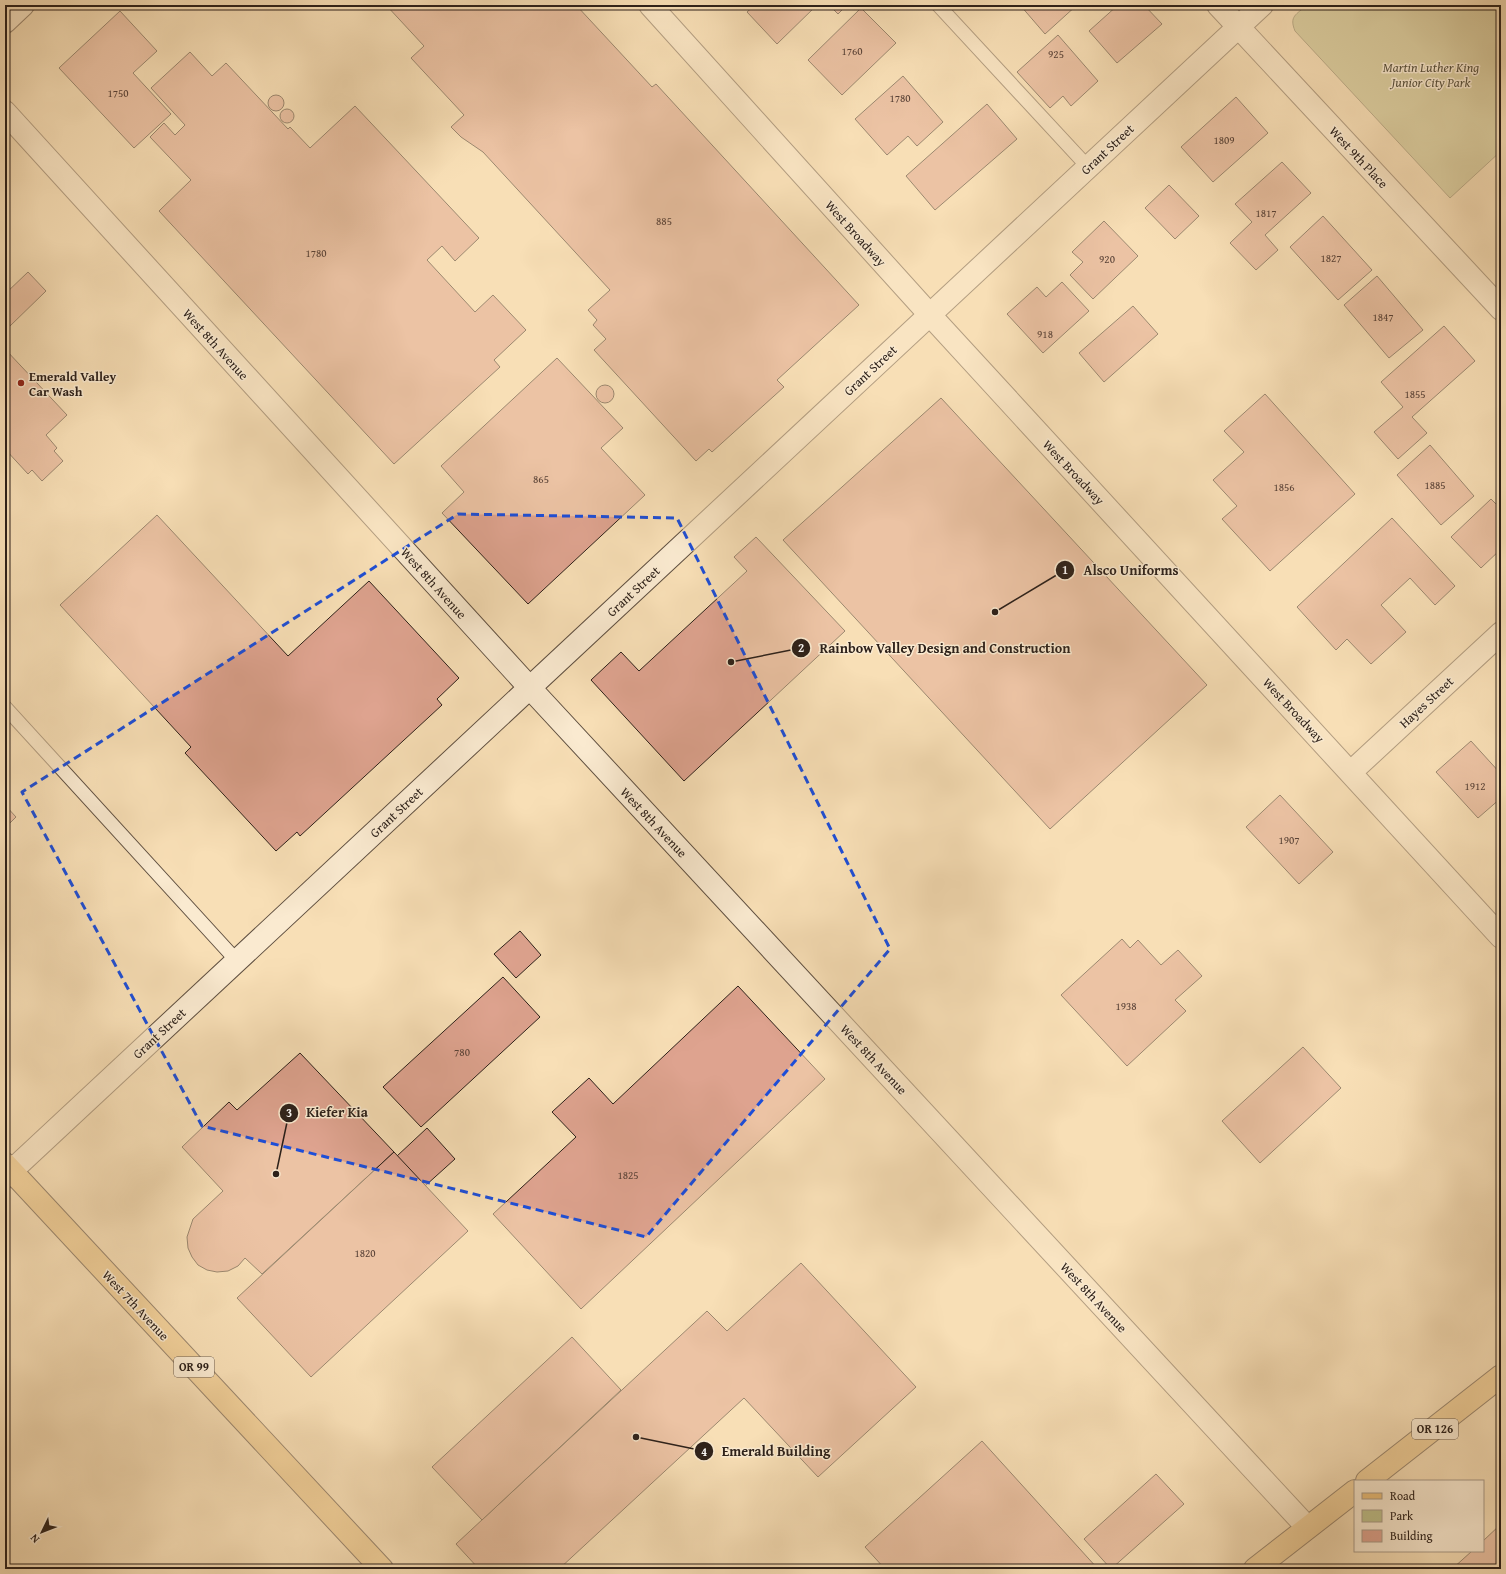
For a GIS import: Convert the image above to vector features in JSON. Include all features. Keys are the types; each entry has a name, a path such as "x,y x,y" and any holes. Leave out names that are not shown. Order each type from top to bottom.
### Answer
{"main road":[{"name":"West 7th Avenue","path":"7,1171 382,1569"},
{"name":"OR 126","path":"1369,1480 1501,1376"},
{"path":"1254,1569 1354,1492"}],"street":[{"path":"5,22 23,5"},
{"name":"West Broadway","path":"650,5 930,315 1501,937"},
{"name":"West 9th Place","path":"1218,5 1501,309"},
{"name":"Grant Street","path":"7,1171 237,961 1262,5"},
{"name":"West 8th Avenue","path":"5,112 530,688 1307,1527"},
{"name":"Hayes Street","path":"1351,772 1501,633"}],"lane":[{"path":"938,5 1088,167"},
{"path":"5,707 237,961"}],"highlighted area":[{"path":"458,514 677,518 890,949 646,1237 202,1126 22,792"}],"green space":[{"name":"Martin Luther King Junior City Park","path":"1307,5 1501,5 1501,151 1450,198 1295,31 1293,19"}],"building":[{"path":"386,5 576,5 652,87 656,84 859,305 777,380 784,387 712,452 709,449 696,461 594,350 606,339 593,325 597,320 588,310 610,290 483,152 461,137 451,127 464,115 411,58 424,46"},
{"path":"755,5 817,5 777,44 747,12"},
{"path":"829,5 847,5 838,14"},
{"path":"1020,5 1077,5 1045,34"},
{"path":"1118,5 1144,5 1162,24 1117,63 1089,31"},
{"path":"861,8 896,43 842,95 808,60"},
{"path":"120,11 157,51 133,73 171,114 134,148 59,68"},
{"path":"1058,35 1098,81 1071,106 1063,96 1050,108 1017,72"},
{"path":"190,52 212,76 226,63 288,129 290,127 310,148 355,106 479,238 455,261 442,246 427,260 475,312 493,295 526,330 494,360 500,367 394,464 159,211 191,180 150,137 164,123 175,135 185,125 151,88"},
{"path":"903,76 943,122 917,146 908,136 887,155 855,119"},
{"path":"273,95 279,95 284,100 282,109 279,111 273,111 268,106 268,100"},
{"path":"1236,97 1268,133 1213,182 1181,147"},
{"path":"987,104 1017,139 935,210 906,176"},
{"path":"284,109 290,109 294,113 294,119 290,123 284,123 280,119 280,113"},
{"path":"1282,162 1311,193 1265,235 1278,250 1256,270 1230,243 1252,222 1235,204"},
{"path":"1169,185 1199,216 1175,239 1145,208"},
{"path":"1323,216 1372,270 1338,300 1290,247"},
{"path":"1104,221 1138,256 1093,299 1070,275 1083,262 1072,252"},
{"path":"28,272 46,291 9,327 5,323 5,294"},
{"path":"1377,276 1423,330 1389,358 1344,305"},
{"path":"1062,282 1089,311 1043,353 1007,314 1037,287 1046,297"},
{"path":"1133,306 1158,334 1104,382 1079,353"},
{"path":"1444,326 1475,361 1412,417 1427,433 1398,459 1374,432 1403,407 1381,382"},
{"name":"Emerald Valley Car Wash","path":"5,349 67,415 46,435 57,448 54,451 63,461 42,481 32,470 28,474 5,449"},
{"path":"557,358 623,428 601,448 645,495 528,604 442,513 464,492 441,466"},
{"path":"605,385 611,388 614,394 611,400 605,403 599,400 596,394 599,388"},
{"path":"1265,394 1355,494 1270,571 1222,519 1237,506 1213,480 1244,452 1224,431"},
{"path":"941,398 1207,685 1050,829 783,540"},
{"path":"1430,445 1474,496 1441,525 1397,475"},
{"path":"1491,499 1497,505 1501,501 1501,549 1481,568 1451,537"},
{"path":"157,515 288,656 369,581 459,678 437,699 442,705 300,836 297,832 276,851 185,753 191,747 60,605"},
{"path":"1392,518 1455,586 1435,605 1410,578 1381,605 1406,632 1371,664 1347,639 1336,650 1297,607"},
{"path":"756,537 845,631 684,781 591,680 621,652 639,671 747,571 734,557"},
{"path":"1471,741 1501,774 1501,798 1478,818 1436,772"},
{"path":"1280,795 1333,852 1299,884 1246,827"},
{"path":"5,805 16,817 5,828"},
{"path":"520,931 541,955 516,978 494,954"},
{"path":"1122,939 1130,948 1138,940 1161,965 1178,950 1202,976 1175,1000 1186,1011 1127,1066 1061,995"},
{"path":"503,977 540,1017 421,1127 383,1087"},
{"path":"738,986 825,1079 581,1309 493,1214 576,1137 552,1112 589,1078 613,1104"},
{"path":"1303,1047 1341,1088 1260,1163 1222,1121"},
{"path":"300,1053 394,1152 262,1274 245,1258 238,1266 228,1271 217,1272 207,1270 198,1265 192,1257 188,1248 187,1237 193,1219 223,1191 182,1147 229,1102 237,1110"},
{"path":"427,1128 455,1159 425,1186 397,1156"},
{"path":"394,1152 468,1231 311,1377 237,1298"},
{"path":"801,1263 916,1387 818,1477 744,1398 559,1569 479,1569 456,1544 707,1311 727,1331"},
{"path":"572,1337 621,1390 482,1520 432,1467"},
{"path":"982,1441 1098,1569 885,1569 865,1547"},
{"path":"1156,1474 1184,1504 1111,1569 1084,1539"},
{"path":"1501,1524 1501,1569 1452,1569 1471,1552 1484,1552 1484,1540"}],"place":[{"name":"Emerald Valley Car Wash","path":"21,383"},
{"name":"Alsco Uniforms","path":"995,612"},
{"name":"Rainbow Valley Design and Construction","path":"731,662"},
{"name":"Kiefer Kia","path":"276,1174"},
{"name":"Emerald Building","path":"636,1437"}]}
